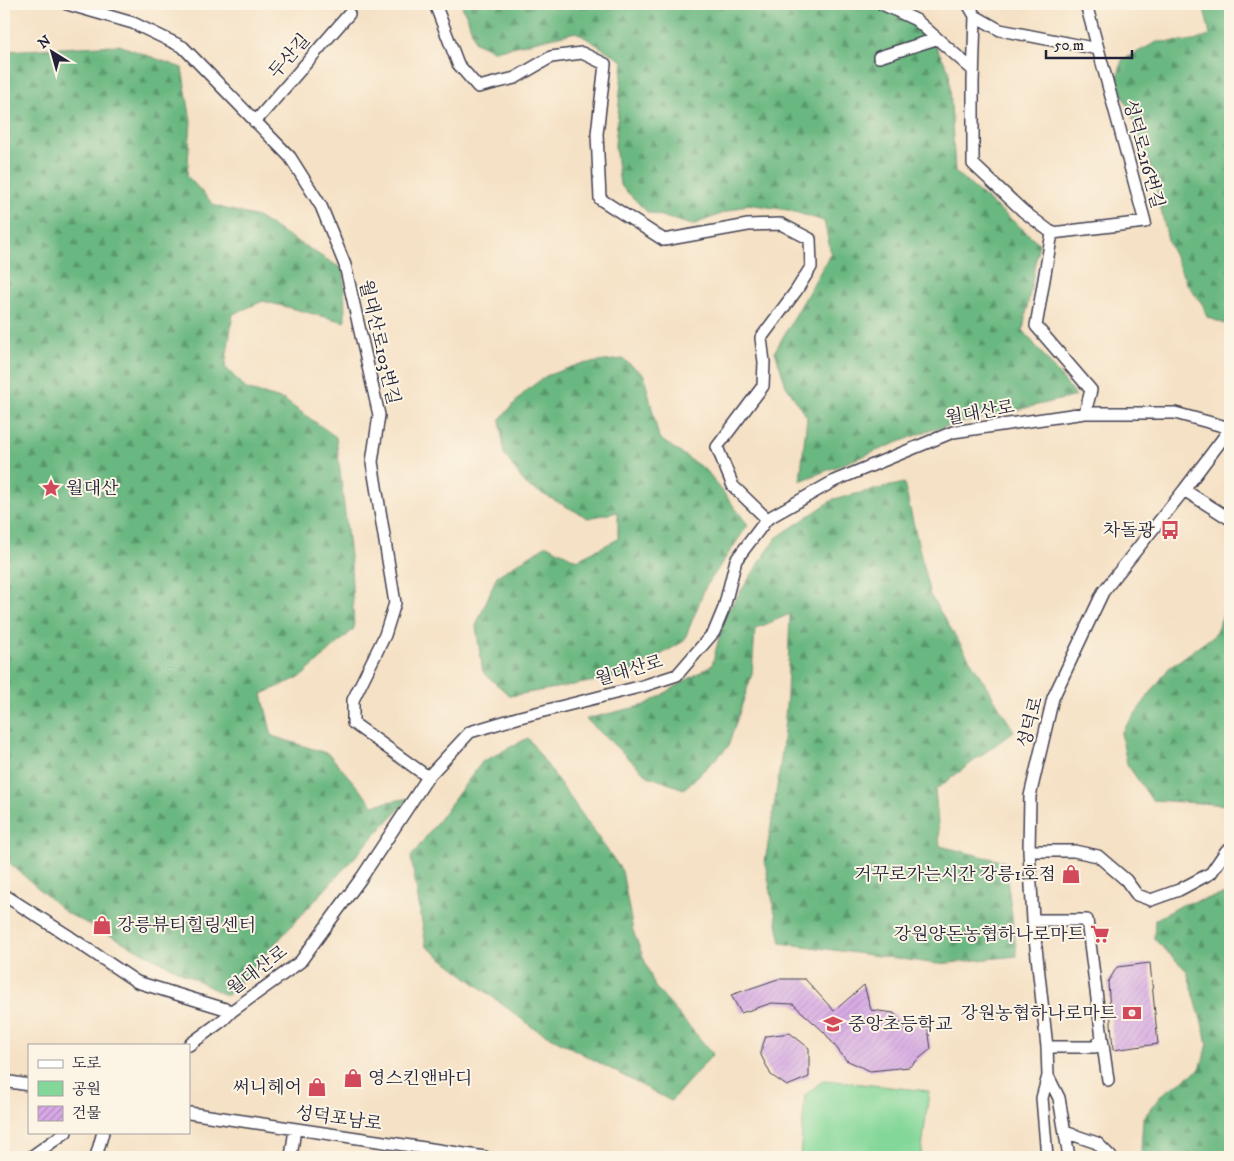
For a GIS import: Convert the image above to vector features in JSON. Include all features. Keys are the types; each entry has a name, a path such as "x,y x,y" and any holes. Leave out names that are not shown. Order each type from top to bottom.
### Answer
{"street":[{"name":"월대산로103번길","path":"67,4 133,23 183,47 290,157 321,206 345,265 379,415 372,462 395,603 385,634 353,700 353,723 428,777"},
{"path":"435,4 458,64 478,87 514,78 551,57 582,53 605,64 597,134 600,199 664,240 748,225 781,224 810,239 810,268 796,291 761,338 764,362 763,386 717,447 733,486 767,519"},
{"path":"882,4 916,20 973,70"},
{"path":"968,4 975,16 1000,30 1098,49"},
{"name":"성덕로216번길","path":"1052,233 1145,222 1086,4"},
{"name":"두산길","path":"255,122 349,14"},
{"path":"975,16 973,164 1023,211 1052,233 1036,326 1091,390 1085,413"},
{"path":"879,56 936,39"},
{"name":"월대산로","path":"189,1044 300,962 362,877 428,777 470,732 520,716 643,686 677,675 714,632 724,608 736,560 767,519 834,480 953,432 1085,413 1175,413 1230,428"},
{"name":"성덕로","path":"1048,1076 1047,1047 1033,920 1029,851 1030,796 1053,698 1103,592 1184,490 1230,428"},
{"path":"1184,490 1230,519"},
{"path":"1029,851 1074,851 1098,856 1126,880 1137,895 1151,900 1179,890 1211,873 1226,851"},
{"path":"4,895 137,982 232,1011"},
{"path":"1033,920 1087,920 1108,1080"},
{"path":"1047,1047 1095,1047 1102,1038"},
{"path":"1048,1076 1059,1098 1070,1157"},
{"path":"1047,1157 1042,1098 1048,1076"},
{"path":"4,1081 28,1086"},
{"name":"성덕포남로","path":"190,1113 485,1157"},
{"path":"291,1157 295,1129"},
{"path":"1065,1132 1097,1143 1111,1157"},
{"path":"31,1157 63,1134"},
{"path":"96,1157 102,1134"}],"green space":[{"path":"461,4 894,4 917,14 949,70 955,172 1039,243 1023,330 1076,396 927,431 800,481 807,417 786,386 775,351 831,253 824,221 788,210 748,204 692,225 647,212 620,185 615,145 623,61 576,32 495,51 475,42"},
{"path":"1200,4 1230,4 1230,326 1207,317 1203,305 1187,284 1169,244 1151,167 1117,80 1122,60 1157,42 1194,41 1210,35 1204,8"},
{"path":"119,45 182,68 191,121 187,176 215,206 257,217 344,270 345,322 263,301 233,314 225,367 246,389 284,400 336,437 351,565 354,629 302,676 262,694 272,736 329,754 373,805 409,798 227,996 65,912 4,858 4,51"},
{"path":"623,359 644,375 659,438 707,471 748,525 705,588 684,641 624,676 510,696 483,672 476,626 497,576 547,545 577,560 618,539 618,512 588,518 526,485 504,454 500,419 527,390 546,376 580,364"},
{"path":"904,483 930,595 1014,731 935,790 940,846 1005,862 1017,956 938,964 781,943 765,862 782,753 787,695 790,614 755,629 752,674 728,747 684,789 648,776 586,719 645,705 712,665 725,615 776,538 834,499"},
{"path":"1230,596 1230,805 1152,800 1127,764 1121,733 1169,668 1215,635"},
{"path":"528,738 622,871 633,931 655,987 713,1054 671,1101 532,1027 426,946 411,857 482,762"},
{"path":"1230,893 1230,1155 1223,1157 1148,1157 1141,1151 1143,1119 1161,1095 1200,1069 1208,1044 1187,971 1154,939 1155,920 1181,905"},
{"path":"824,1080 929,1091 921,1157 800,1157 805,1095"}],"building":[{"name":"강원농협하나로마트","path":"1150,963 1158,1044 1113,1050 1108,982 1117,967"},
{"path":"778,979 805,979 834,1011 864,985 871,1010 894,1013 905,1030 927,1021 931,1049 909,1067 870,1071 846,1060 824,1032 793,1004 772,1003 741,1013 731,995"},
{"path":"790,1033 809,1048 809,1077 787,1086 771,1075 760,1053 766,1036"}],"place":[{"name":"월대산","path":"51,488"},
{"name":"차돌광","path":"1170,530"},
{"name":"거꾸로가는시간 강릉1호점","path":"1071,874"},
{"name":"강릉뷰티힐링센터","path":"102,925"},
{"name":"강원양돈농협하나로마트","path":"1100,934"},
{"name":"강원농협하나로마트","path":"1132,1013"},
{"name":"중앙초등학교","path":"833,1024"},
{"name":"영스킨앤바디","path":"353,1078"},
{"name":"써니헤어","path":"317,1087"}]}
